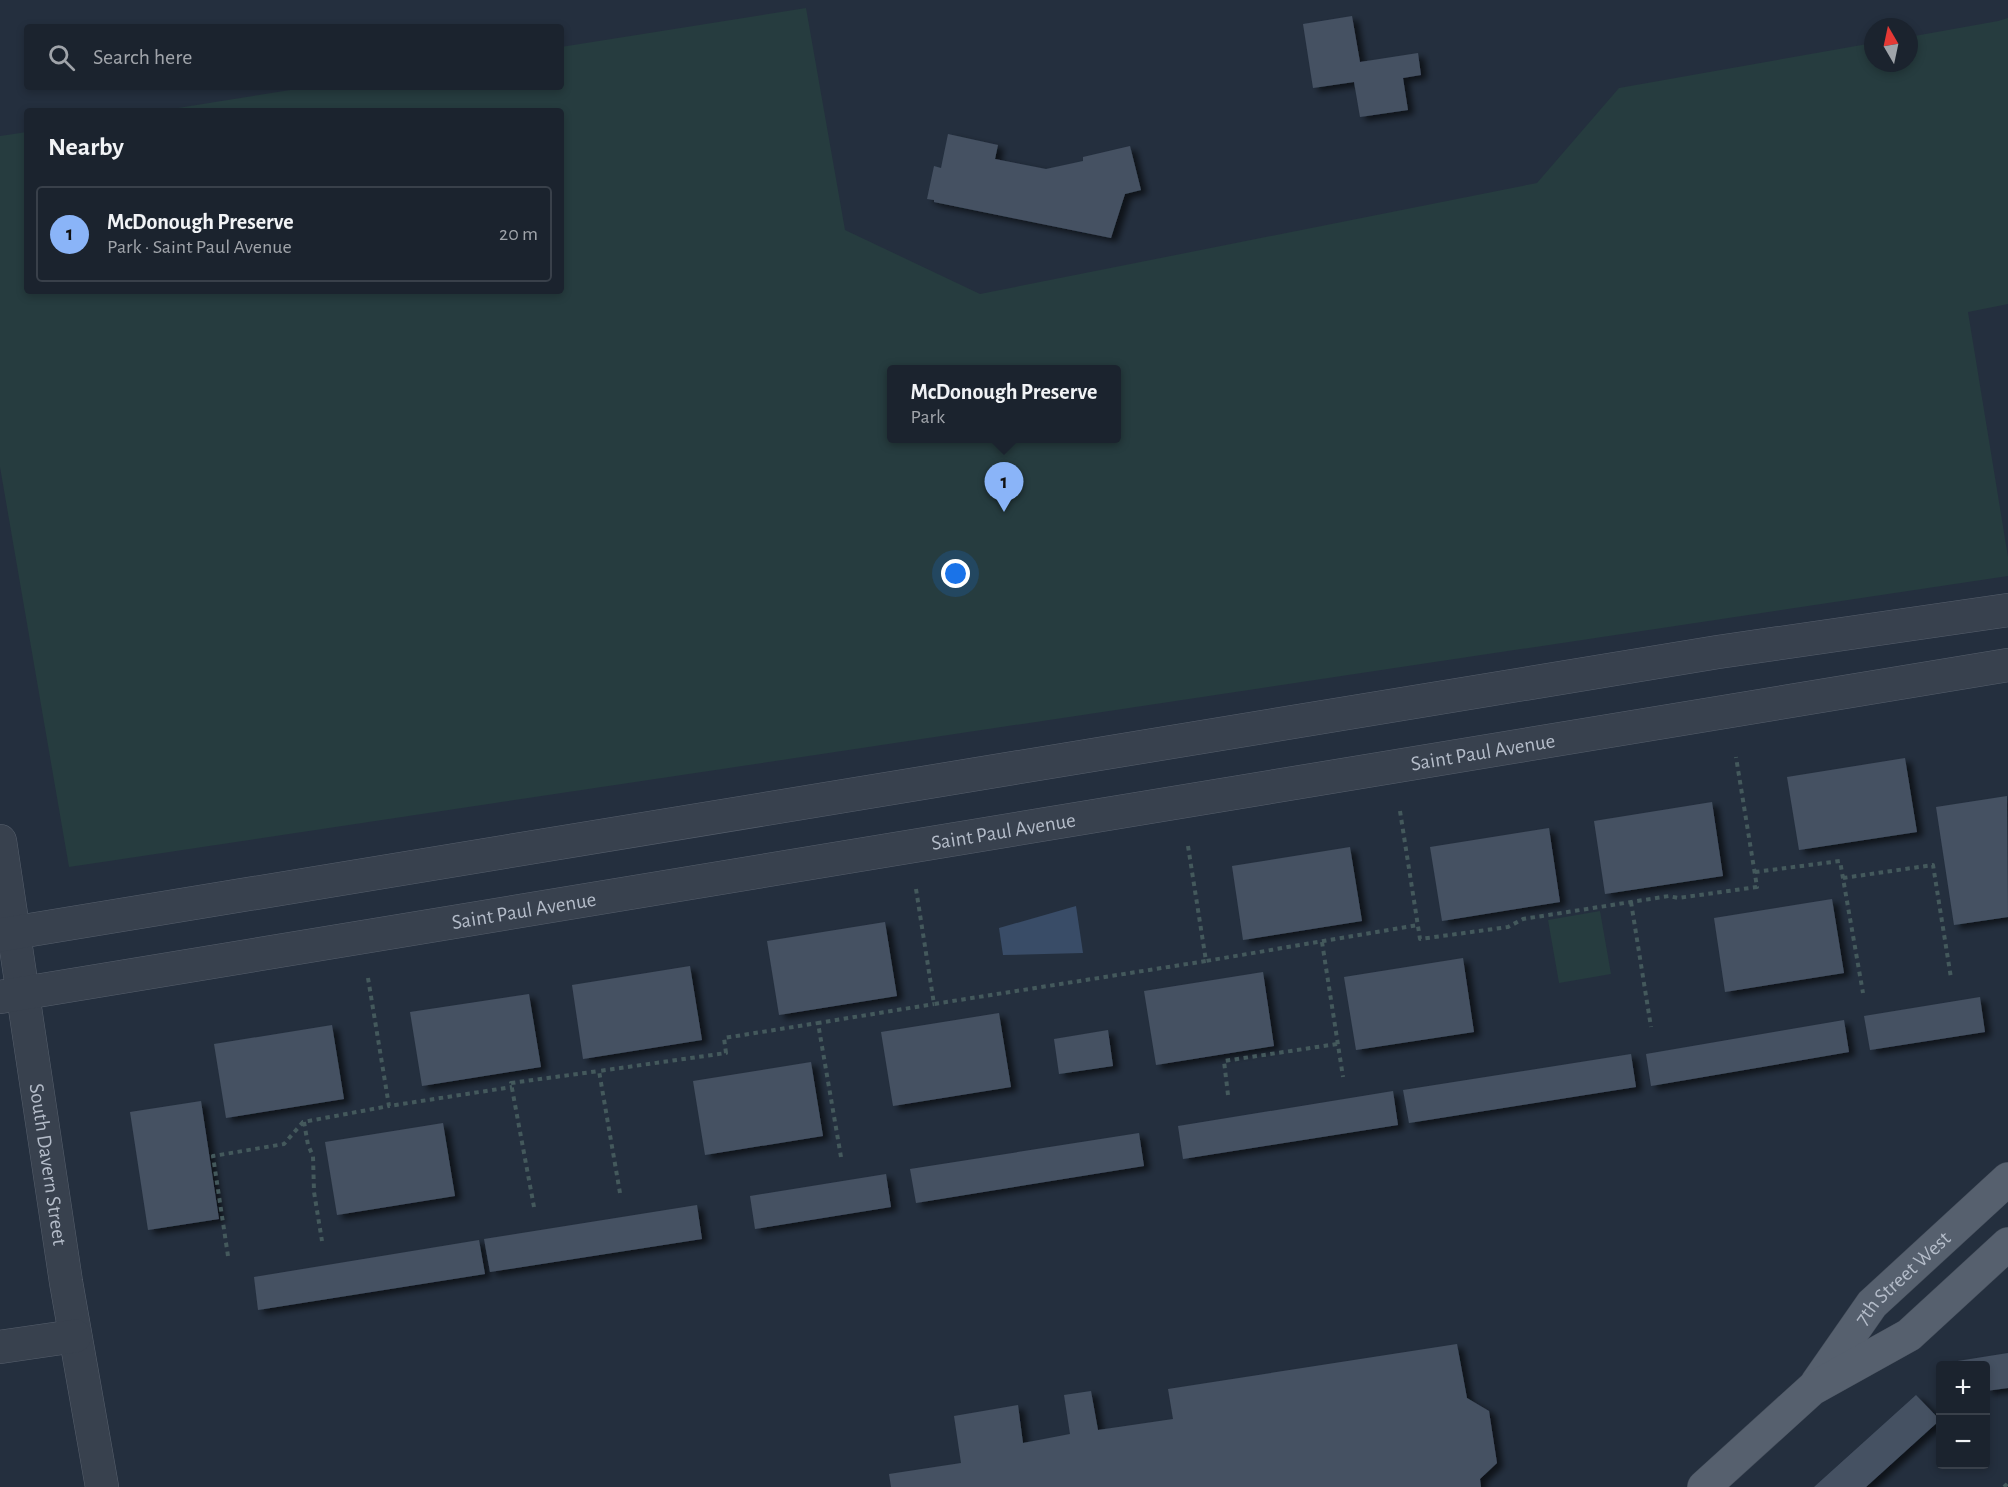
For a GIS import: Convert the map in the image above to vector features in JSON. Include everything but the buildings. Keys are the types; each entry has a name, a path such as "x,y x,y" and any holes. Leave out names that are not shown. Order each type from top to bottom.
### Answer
{"main road":[{"name":"7th Street West","path":"1704,1487 1812,1389 1872,1304 2008,1179"},
{"name":"7th Street West","path":"1812,1389 1910,1335 2008,1244"}],"street":[{"path":"7,933 1718,652 2008,610"},
{"name":"Saint Paul Avenue","path":"12,995 2008,665"},
{"name":"South Davern Street","path":"0,841 12,995 27,1029 75,1336 102,1487"},
{"path":"0,1347 75,1336"}],"path":[{"path":"1400,812 1420,939 1508,927 1523,920 1631,902 1757,887 1736,757"},
{"path":"1188,846 1206,961"},
{"path":"1755,872 1840,861 1863,993"},
{"path":"1843,878 1933,865 1951,978"},
{"path":"916,889 934,1004"},
{"path":"1631,902 1651,1027"},
{"path":"534,1207 511,1083 726,1053 724,1038 1418,925"},
{"path":"1322,942 1342,1077"},
{"path":"368,978 389,1106"},
{"path":"818,1023 841,1157"},
{"path":"1228,1095 1224,1061 1337,1044"},
{"path":"599,1071 620,1193"},
{"path":"228,1256 213,1156 284,1144 303,1122 512,1087"},
{"path":"303,1122 313,1156 314,1192 322,1241"},
{"path":"2004,1487 2008,1483"}],"green space":[{"path":"806,8 845,230 980,294 1537,183 1619,88 1864,45 1864,72 1918,72 1918,35 2008,18 2008,304 1968,312 2008,557 2008,576 69,867 0,467 0,136 24,132 24,294 564,294 564,108 178,108 290,90 564,90 564,47"},
{"path":"1600,911 1611,974 1559,983 1548,920"}],"water":[{"path":"1076,906 1083,953 1003,955 999,928"}],"place":[{"name":"McDonough Preserve","path":"1004,512"}]}
